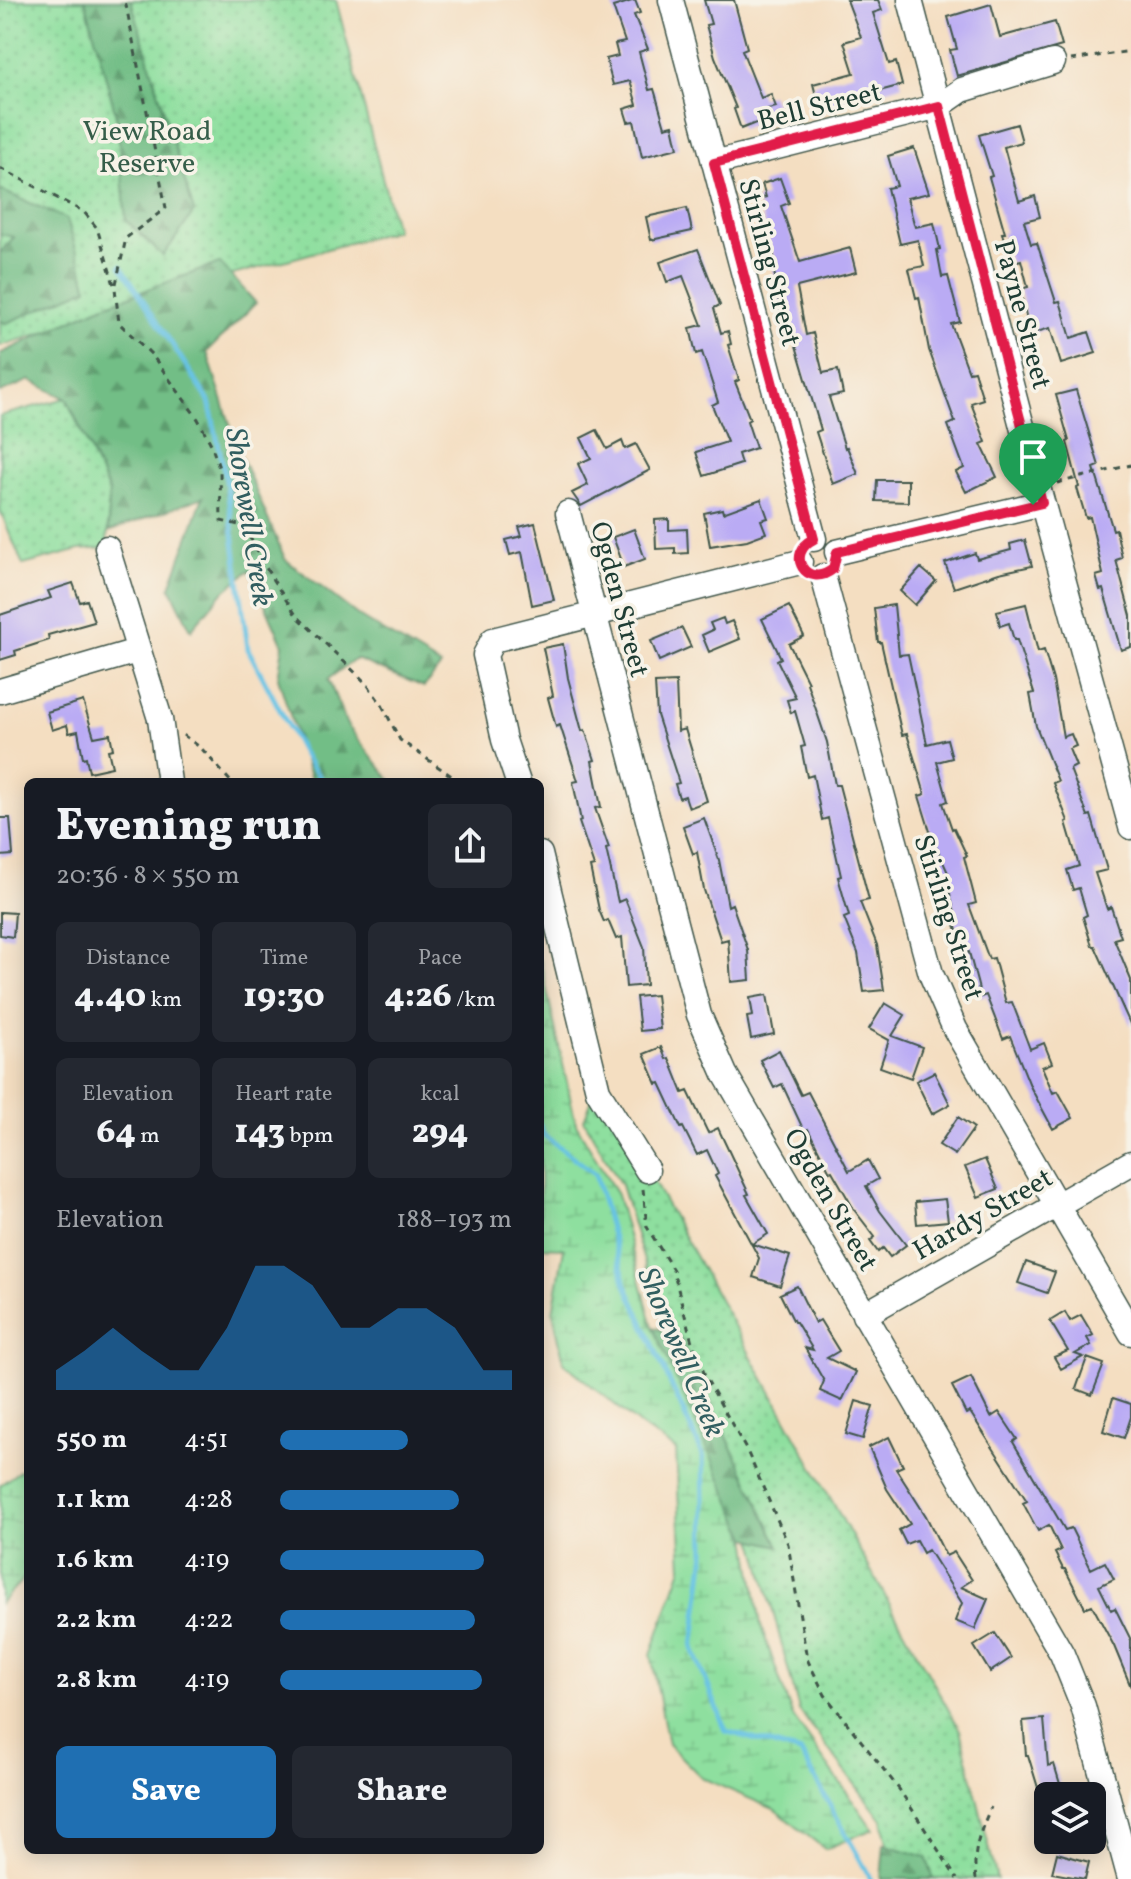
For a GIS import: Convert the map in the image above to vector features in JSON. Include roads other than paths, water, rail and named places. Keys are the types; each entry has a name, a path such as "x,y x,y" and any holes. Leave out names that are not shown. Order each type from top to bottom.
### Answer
{"street":[{"name":"Stirling Street","path":"671,0 814,539"},
{"name":"Payne Street","path":"910,0 1131,827"},
{"name":"Bell Street","path":"714,163 939,106 962,90 1053,62"},
{"path":"837,552 1040,495"},
{"name":"Ogden Street","path":"568,513 699,1015 725,1074 1062,1654 1083,1706 1130,1879"},
{"path":"814,539 825,540 837,552 833,569 823,576 806,572 800,562 801,551 814,539"},
{"path":"107,548 160,719 168,778"},
{"path":"517,778 504,740 485,655 493,640 800,562"},
{"name":"Stirling Street","path":"823,576 931,974 955,1029 1131,1333"},
{"path":"0,691 137,651"},
{"path":"544,870 598,1091 645,1177"},
{"name":"Hardy Street","path":"864,1315 1131,1163"}],"waterway":[{"name":"Shorewell Creek","path":"121,266 209,401 226,480 248,649 303,754 320,778"},
{"name":"Shorewell Creek","path":"544,1135 595,1174 626,1285 703,1455 705,1552 693,1648 726,1731 801,1753 871,1879"}],"park label":[{"name":"View Road Reserve","path":"147,146"}]}
